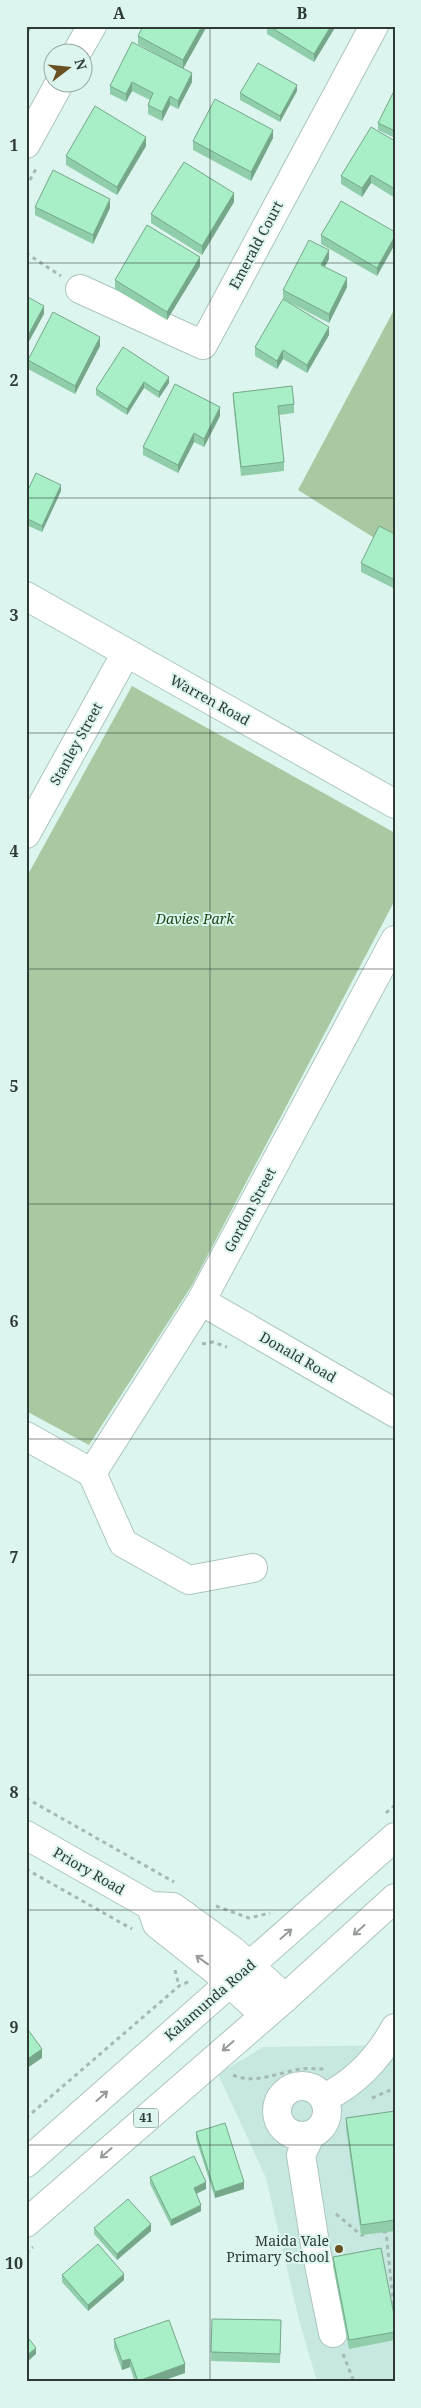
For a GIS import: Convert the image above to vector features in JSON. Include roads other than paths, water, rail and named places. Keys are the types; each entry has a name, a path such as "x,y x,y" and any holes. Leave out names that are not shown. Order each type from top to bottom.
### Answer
{"street":[{"path":"83,42 92,26"},
{"name":"Emerald Court","path":"80,289 203,345 374,26"},
{"path":"26,144 55,92"},
{"name":"Warren Road","path":"26,596 395,804"},
{"name":"Stanley Street","path":"26,834 126,653"},
{"name":"Gordon Street","path":"92,1473 201,1301 395,940"},
{"name":"Donald Road","path":"201,1301 395,1413"},
{"path":"26,1436 92,1473 123,1543 189,1580 253,1568"},
{"name":"Kalamunda Road","path":"26,2164 239,1974 388,1827"},
{"name":"Priory Road","path":"26,1835 151,1906 173,1907 232,1950 239,1974 275,2006"},
{"name":"41","path":"30,2234 275,2006 395,1898"},
{"path":"333,2093 300,2086 289,2089 278,2102 278,2119 283,2129 293,2135 310,2136 317,2132 326,2120 327,2105 333,2093 374,2059 395,2028"},
{"path":"310,2136 301,2155 316,2250 333,2333"}],"place":[{"name":"Maida Vale Primary School","path":"339,2249"}],"park label":[{"name":"Davies Park","path":"195,919"}]}
